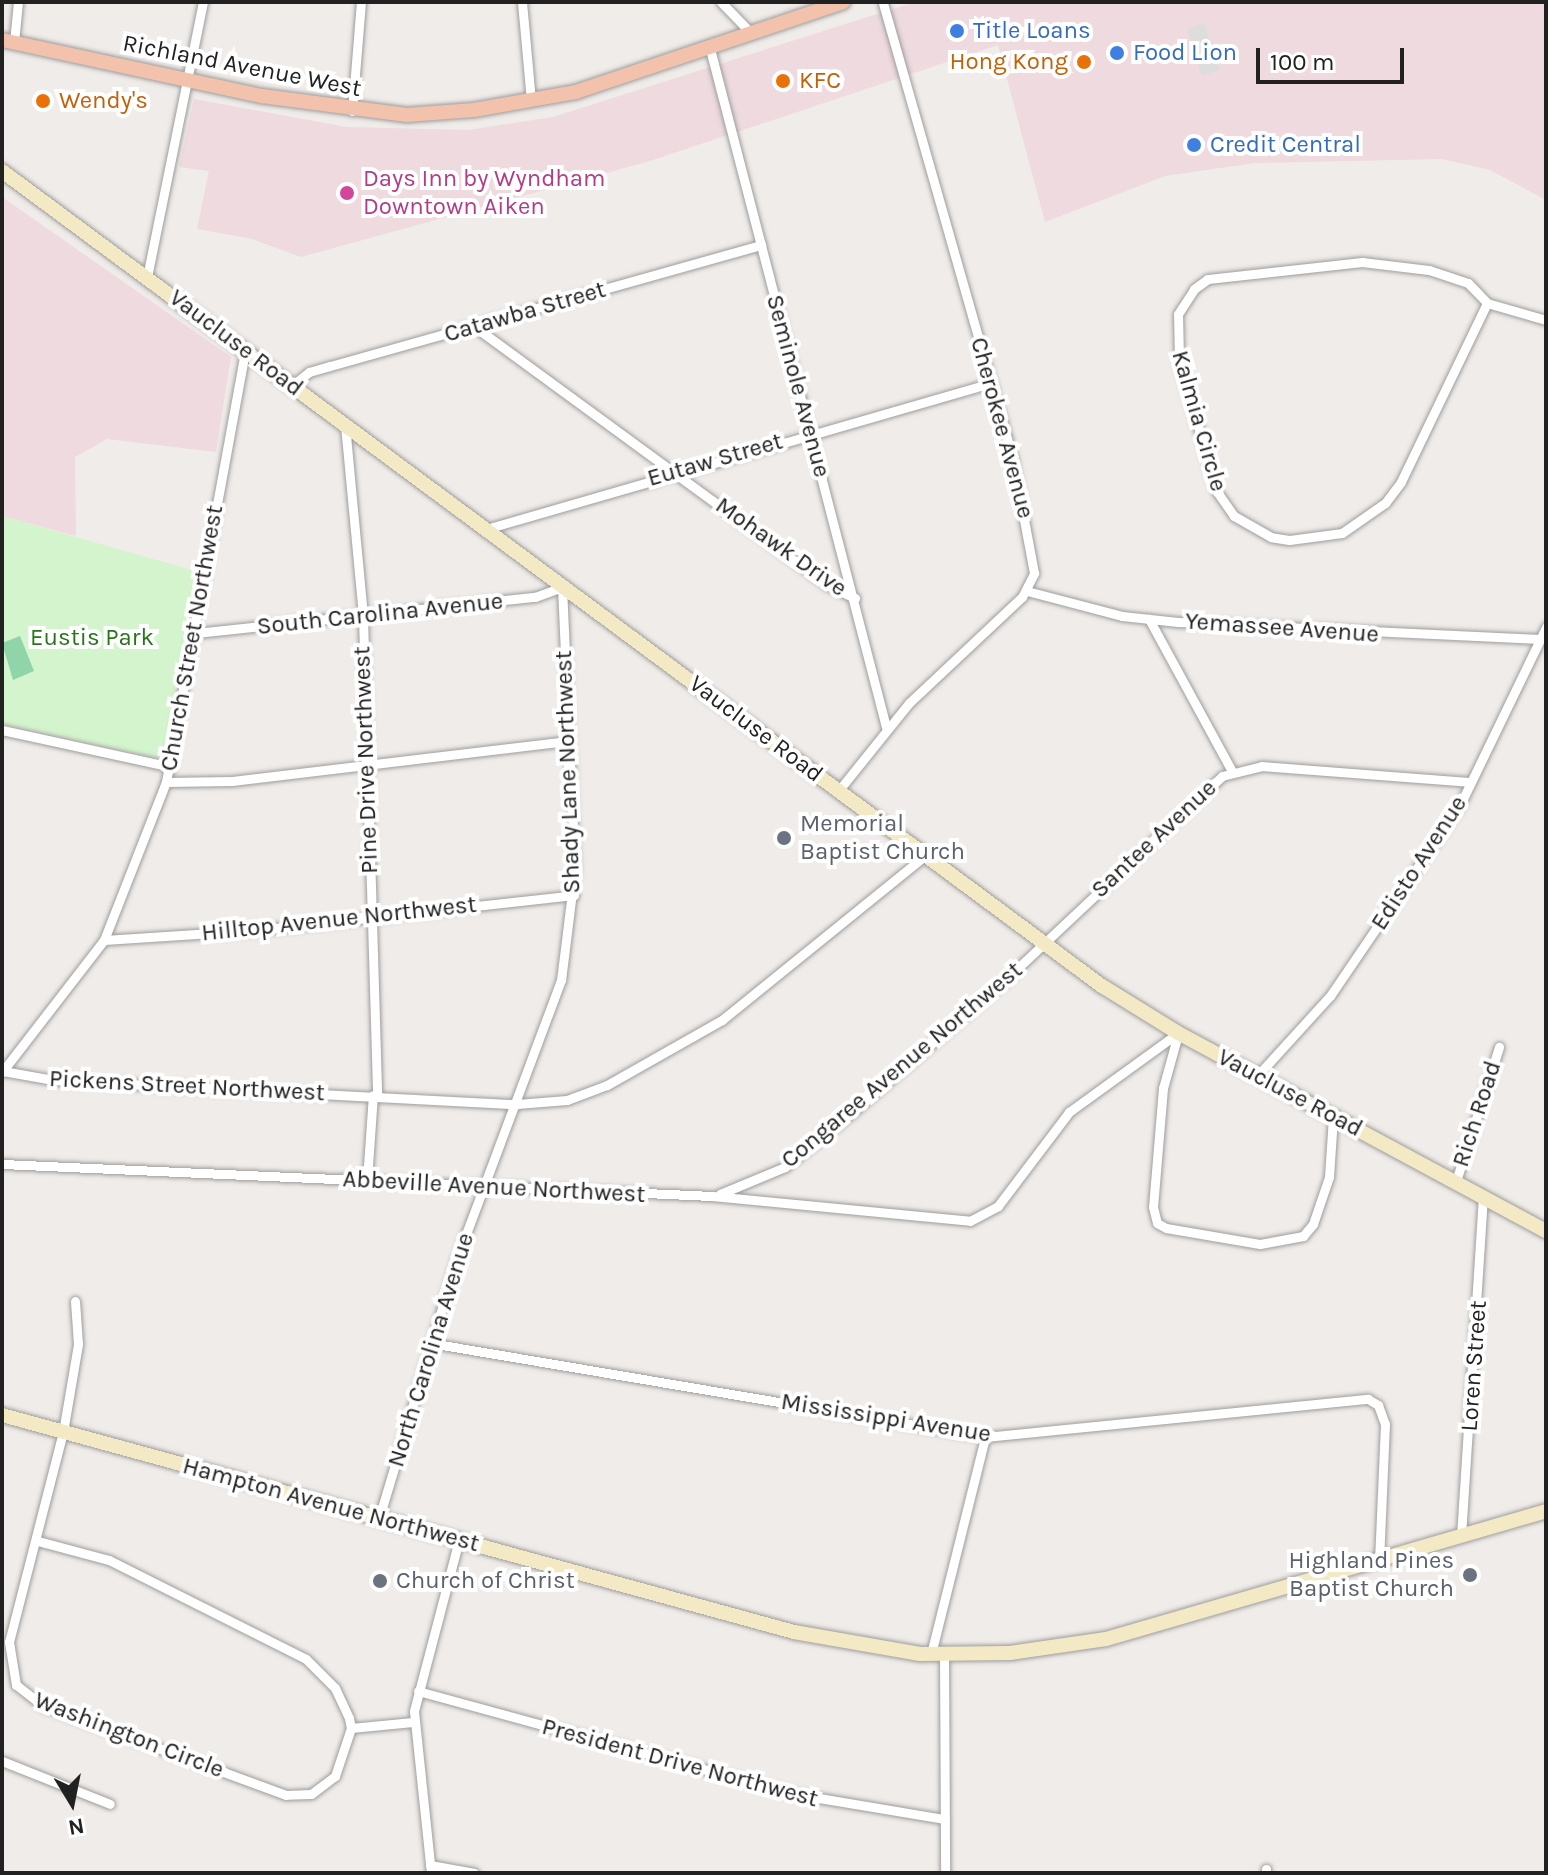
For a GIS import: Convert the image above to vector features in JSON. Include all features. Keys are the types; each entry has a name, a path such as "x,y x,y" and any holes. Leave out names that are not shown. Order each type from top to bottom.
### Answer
{"main road":[{"name":"Richland Avenue West","path":"8,41 352,111 446,113 576,92 843,2"}],"street":[{"path":"8,41 18,2"},
{"path":"147,277 203,2"},
{"path":"352,111 361,2"},
{"path":"522,2 531,101"},
{"path":"721,2 750,32"},
{"name":"Cherokee Avenue","path":"883,2 991,383 1032,547 1034,573 1027,591"},
{"name":"Seminole Avenue","path":"709,45 886,727"},
{"name":"Vaucluse Road","path":"2,171 927,854 1044,944 1178,1033 1546,1231"},
{"name":"Catawba Street","path":"293,385 309,372 761,245"},
{"name":"Kalmia Circle","path":"1487,303 1401,482 1359,525 1326,537 1289,540 1252,529 1227,509 1209,468 1176,346 1178,314 1194,289 1228,275 1362,262 1429,270 1468,283 1487,303 1546,320"},
{"name":"Mohawk Drive","path":"475,327 827,585 855,598"},
{"name":"Church Street Northwest","path":"3,1072 104,940 166,782 196,633 245,351"},
{"name":"Eutaw Street","path":"486,529 672,472 991,383"},
{"name":"Pine Drive Northwest","path":"345,425 363,617 365,766 373,917 375,1095 367,1180"},
{"name":"South Carolina Avenue","path":"196,633 535,597 562,587"},
{"name":"Shady Lane Northwest","path":"485,1183 561,980 574,895 562,587"},
{"path":"839,790 886,727 1027,591"},
{"name":"Yemassee Avenue","path":"1027,591 1149,619 1359,634 1541,639"},
{"path":"1149,619 1232,771"},
{"name":"Edisto Avenue","path":"1258,1075 1307,1026 1350,970 1470,782 1546,627"},
{"path":"2,730 171,767"},
{"path":"166,782 232,781 569,741"},
{"name":"Santee Avenue","path":"1044,944 1200,791 1232,771 1262,766 1470,782"},
{"name":"Pickens Street Northwest","path":"3,1072 53,1080 517,1104 580,1097 697,1035 775,981 927,854"},
{"name":"Hilltop Avenue Northwest","path":"104,940 373,917 574,895"},
{"name":"Congaree Avenue Northwest","path":"712,1196 756,1182 785,1167 1044,944"},
{"path":"1178,1033 1163,1088 1153,1207 1157,1223 1166,1228 1260,1244 1303,1236 1322,1205 1329,1177 1333,1116"},
{"name":"Abbeville Avenue Northwest","path":"2,1164 485,1183 555,1192 712,1196 951,1221 983,1217 998,1206 1069,1112 1178,1033"},
{"name":"Rich Road","path":"1456,1181 1499,1047"},
{"name":"North Carolina Avenue","path":"379,1518 430,1343 485,1183"},
{"name":"Loren Street","path":"1461,1536 1483,1197"},
{"name":"Washington Circle","path":"75,1301 78,1344 63,1432 38,1541 7,1632 13,1679 33,1701 286,1795 311,1794 330,1782 340,1768 351,1728"},
{"name":"Mississippi Avenue","path":"430,1343 985,1437 1368,1399 1378,1405 1385,1424 1379,1559"},
{"name":"Hampton Avenue Northwest","path":"2,1415 794,1632 937,1654 1010,1653 1106,1639 1546,1511"},
{"path":"945,1873 937,1654 985,1437"},
{"path":"459,1540 418,1691 413,1722 430,1869 474,1873"},
{"path":"38,1541 109,1560 296,1652 335,1688 351,1728 413,1722"},
{"name":"President Drive Northwest","path":"418,1691 795,1794 945,1819"},
{"path":"2,1761 110,1804"}],"shaded area":[{"path":"915,2 1546,2 1546,200 1490,170 1442,159 1255,163 1165,176 1045,222 998,45 650,161 301,257 252,239 197,229 209,171 179,167 194,99 346,127 468,130 553,117"},
{"path":"1204,23 1219,70 1202,76 1187,29"},
{"path":"2,197 231,357 216,452 107,439 75,457 76,536 2,516"}],"green space":[{"name":"Eustis Park","path":"2,516 195,571 163,759 2,724"},
{"path":"20,636 34,671 13,680 2,643"}],"place":[{"name":"Title Loans","path":"957,31"},
{"name":"Food Lion","path":"1117,53"},
{"name":"Hong Kong","path":"1084,62"},
{"name":"KFC","path":"783,81"},
{"name":"Wendy's","path":"43,101"},
{"name":"Credit Central","path":"1194,145"},
{"name":"Days Inn by Wyndham Downtown Aiken","path":"347,193"},
{"name":"Memorial Baptist Church","path":"784,838"},
{"name":"Highland Pines Baptist Church","path":"1470,1575"},
{"name":"Church of Christ","path":"380,1581"}]}
